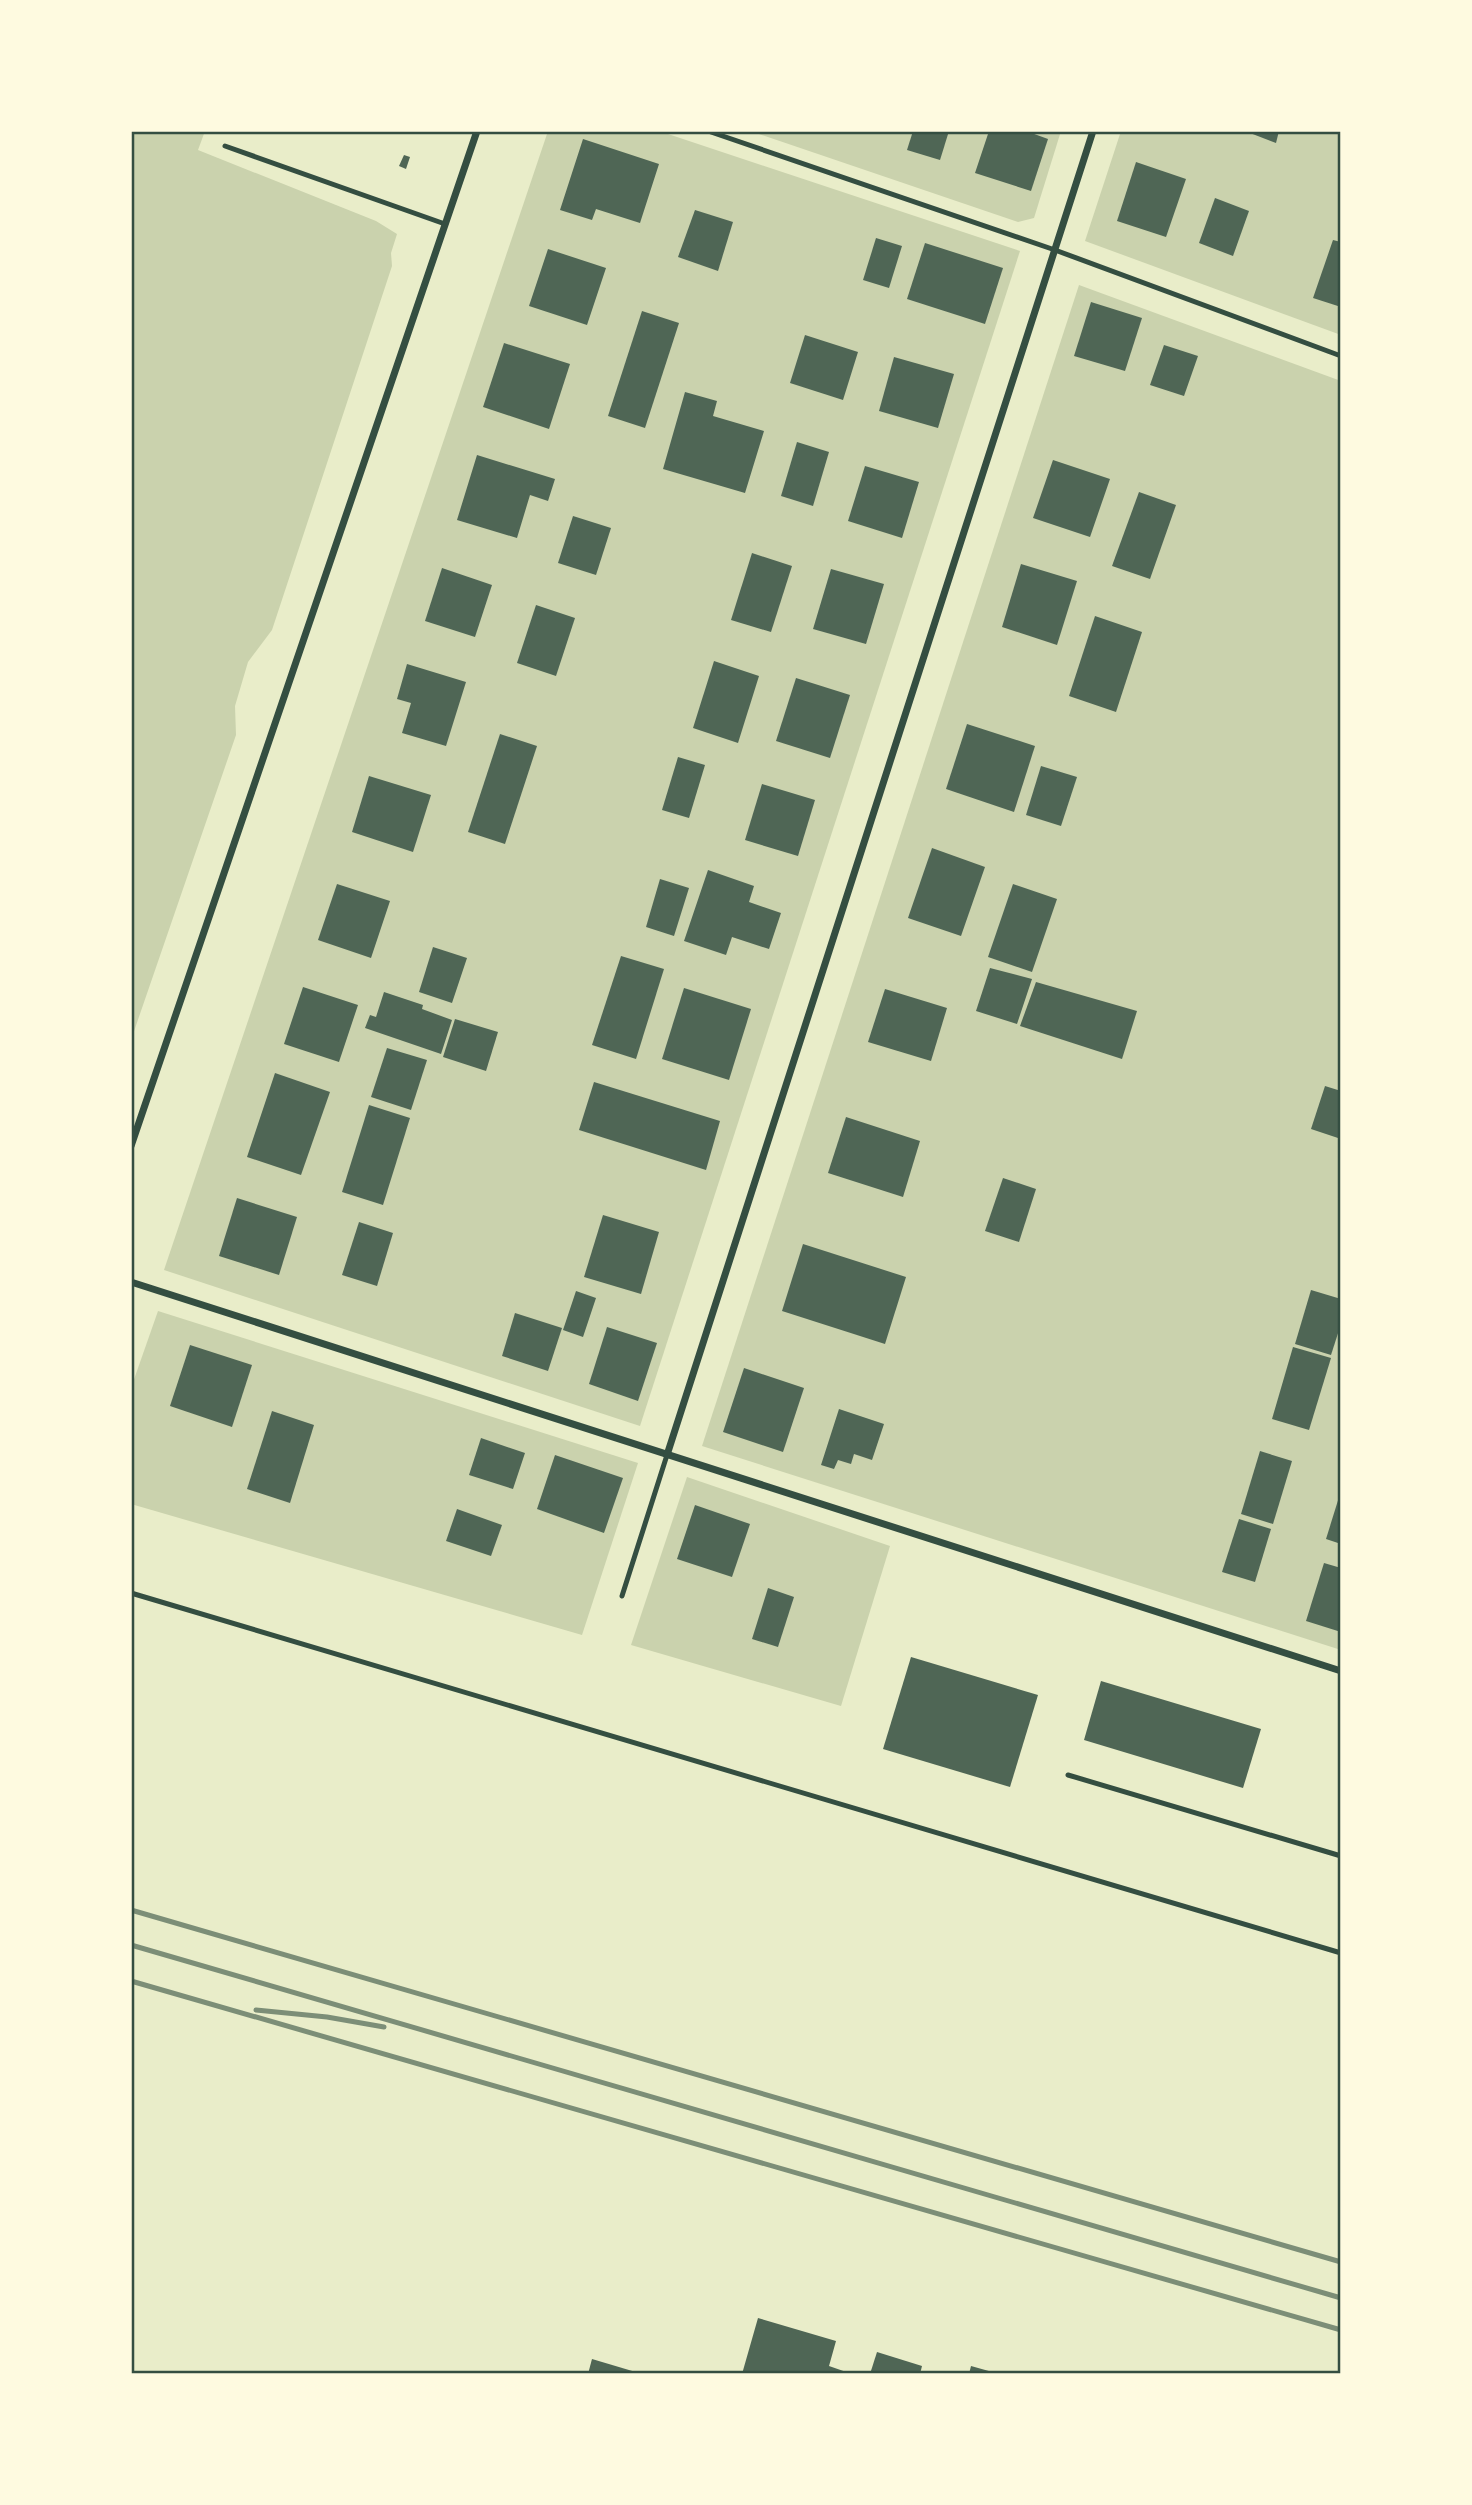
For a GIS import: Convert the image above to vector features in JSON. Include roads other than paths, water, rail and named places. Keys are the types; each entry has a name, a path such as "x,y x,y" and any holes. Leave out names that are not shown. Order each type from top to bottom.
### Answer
{"street":[{"path":"131,1146 477,131"},
{"path":"667,1455 1093,131"},
{"path":"131,1282 1341,1671"}],"lane":[{"path":"708,131 1055,250 1341,356"},
{"path":"225,146 445,224"},
{"path":"622,1596 667,1455"},
{"path":"131,1593 1341,1953"},
{"path":"1068,1775 1341,1856"}],"railway":[{"path":"131,1910 1341,2262"},
{"path":"131,1945 1341,2298"},
{"path":"131,1981 1341,2330"},
{"path":"256,2010 327,2017 384,2027"}]}
